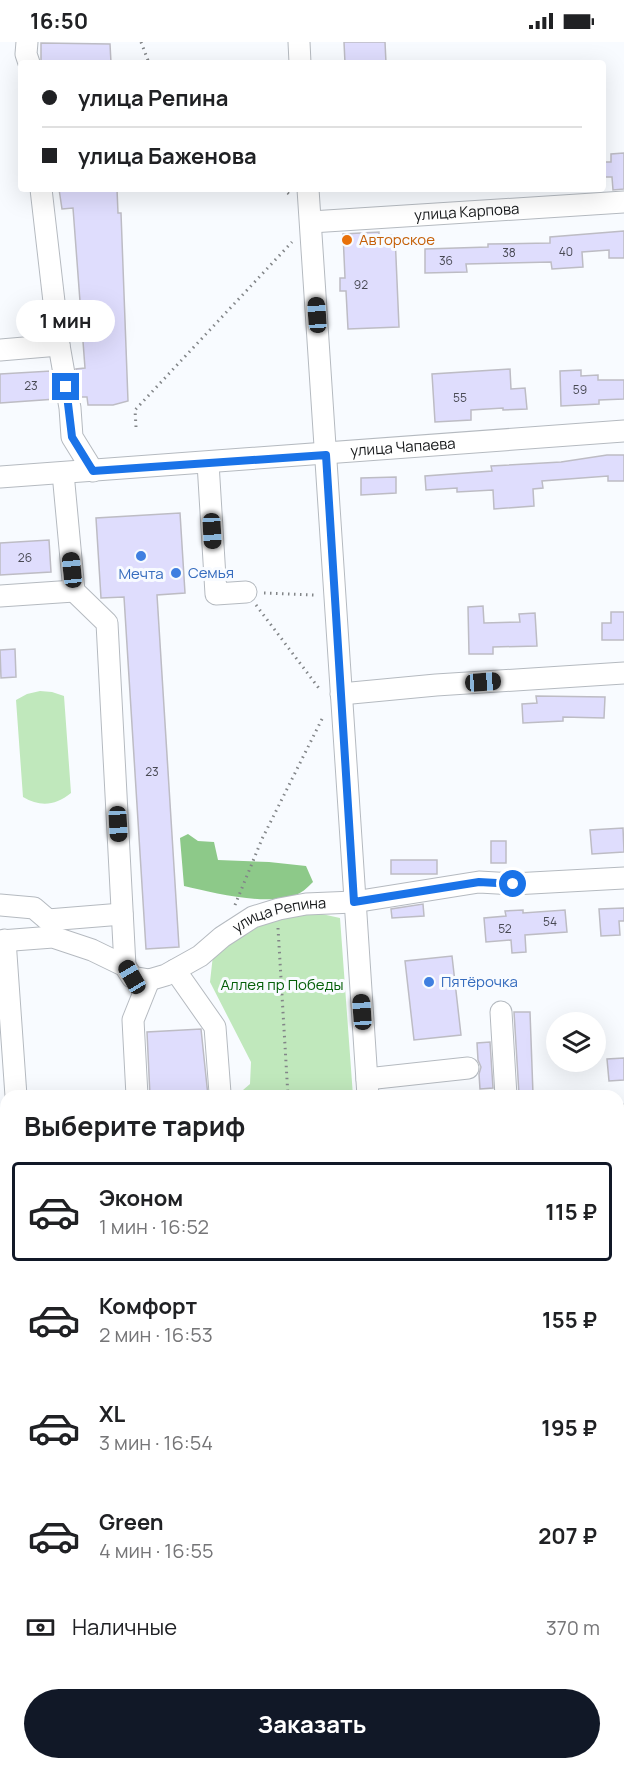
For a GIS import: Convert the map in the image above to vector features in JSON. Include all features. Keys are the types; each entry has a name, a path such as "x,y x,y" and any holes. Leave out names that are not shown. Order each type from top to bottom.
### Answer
{"street":[{"path":"27,42 27,60"},
{"path":"299,42 300,60"},
{"path":"41,192 58,345 70,408 72,437 93,471"},
{"path":"308,192 326,455 331,692 354,902 367,1088 468,1068"},
{"name":"улица Карпова","path":"311,222 624,202"},
{"path":"0,350 58,345"},
{"name":"улица Чапаева","path":"0,477 326,455 624,431"},
{"path":"208,463 216,594 246,592"},
{"path":"63,473 74,591 107,622 125,966 132,977 149,980 133,1020 137,1090"},
{"path":"0,596 74,591"},
{"path":"331,692 624,673"},
{"name":"улица Репина","path":"149,980 166,975 200,956 222,937 253,917 277,909 306,904 354,902 479,882 513,884 624,878"},
{"path":"0,905 34,908 48,920 122,914"},
{"path":"15,1090 3,941 53,937 92,950 125,966"},
{"path":"175,970 215,1027 220,1090"},
{"path":"501,1012 506,1090"}],"path":[{"path":"141,42 148,60"},
{"path":"136,427 135,410 295,238"},
{"path":"246,592 331,692"},
{"path":"246,592 314,595"},
{"path":"222,937 262,839 323,717"},
{"path":"277,909 288,1090"}],"green space":[{"path":"40,691 64,696 71,793 59,801 47,804 23,797 16,700"},
{"path":"188,834 198,841 214,842 218,860 306,866 313,882 298,894 272,899 241,898 184,886 180,838"},
{"name":"Аллея пр Победы","path":"308,911 340,918 353,1090 243,1090 250,1084 251,1062 210,982 213,955 251,927"}],"building":[{"path":"344,42 385,42 386,60 345,60"},
{"path":"41,43 110,44 111,60 41,60"},
{"path":"624,153 624,189 613,190 612,177 606,177 606,162 611,162 611,154"},
{"path":"59,192 117,192 118,213 121,213 128,401 113,405 88,405 87,397 81,397 76,369 85,368 73,208 62,209"},
{"path":"624,231 624,258 609,258 609,250 582,252 583,267 552,269 551,262 466,264 467,272 425,273 425,249 488,247 488,244 550,243 550,237"},
{"path":"379,232 379,236 395,235 399,327 348,329 346,291 340,291 340,278 345,278 343,234"},
{"path":"510,369 511,389 525,388 527,409 471,410 471,420 435,422 432,374"},
{"path":"581,370 581,376 598,375 598,380 624,380 624,399 599,400 599,404 561,406 560,371"},
{"path":"51,371 56,399 0,403 0,374"},
{"path":"607,455 624,455 624,481 608,481 608,476 542,481 543,488 533,489 534,506 494,509 493,490 457,492 457,488 426,490 425,476 492,471 491,466 561,462"},
{"path":"396,477 396,493 361,495 361,478"},
{"path":"180,513 185,593 157,595 179,947 146,949 124,597 101,598 96,518"},
{"path":"49,540 51,572 0,575 0,543"},
{"path":"483,606 484,623 520,622 519,614 535,613 537,646 493,647 493,654 469,654 468,607"},
{"path":"611,612 624,612 624,640 602,640 602,623 611,623"},
{"path":"15,649 16,677 1,678 0,650"},
{"path":"536,696 605,697 604,718 563,717 563,721 523,723 522,704 537,703"},
{"path":"623,828 624,852 592,854 590,830"},
{"path":"491,841 506,841 506,863 491,863"},
{"path":"391,860 437,860 437,874 391,874"},
{"path":"423,904 424,916 392,918 391,909"},
{"path":"624,908 624,921 619,921 620,935 601,936 599,909"},
{"path":"523,910 523,913 565,910 567,932 525,935 526,952 512,953 511,940 486,942 484,918 506,916 505,911"},
{"path":"452,956 461,1035 414,1040 405,961"},
{"path":"514,1012 530,1012 533,1090 519,1090"},
{"path":"201,1029 207,1090 150,1090 147,1032"},
{"path":"490,1042 493,1088 480,1089 481,1067 478,1060 477,1043"},
{"path":"624,1058 624,1080 609,1081 607,1059"}],"place":[{"name":"Авторское","path":"347,240"},
{"name":"Мечта","path":"141,556"},
{"name":"Семья","path":"176,573"},
{"name":"Пятёрочка","path":"429,982"}],"route":[{"path":"66,387 72,437 93,471 326,455 354,902 479,882 513,884"}]}
